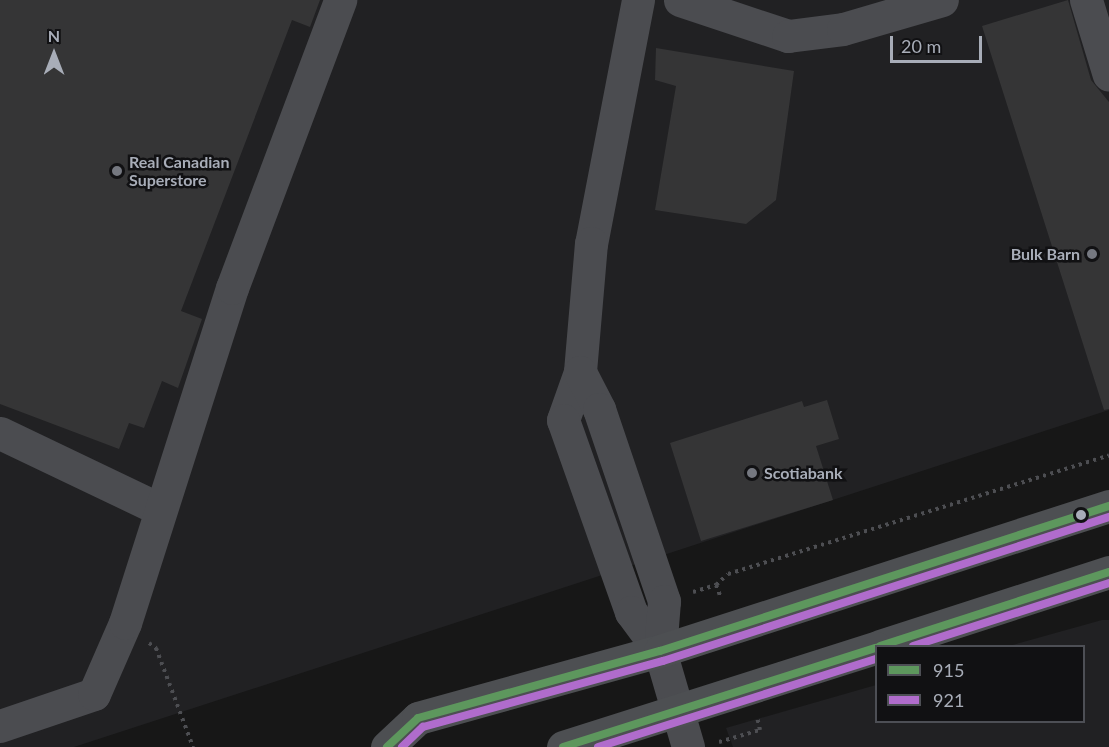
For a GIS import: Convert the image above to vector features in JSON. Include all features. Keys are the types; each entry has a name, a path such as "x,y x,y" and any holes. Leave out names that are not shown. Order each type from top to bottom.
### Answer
{"main road":[{"path":"387,747 418,718 660,651 1109,506"},
{"path":"884,645 1109,572"},
{"path":"563,747 677,713 875,648"}],"street":[{"path":"0,726 94,694 125,624 159,509 232,288 340,0"},
{"path":"638,0 591,243 580,372 563,420 631,612 660,651"},
{"path":"681,0 788,36 843,29 942,0"},
{"path":"1086,0 1109,75"},
{"path":"580,372 599,409 664,601 660,651 688,747"},
{"path":"0,434 159,509"}],"path":[{"path":"664,601 716,585 728,574 1109,455"},
{"path":"125,624 156,648 193,747"}],"shaded area":[{"path":"0,0 1109,0 1109,410 74,747 0,747"},
{"path":"1109,620 1109,747 733,747 726,728 875,685 875,723 1085,723 1085,645 1013,645"}],"building":[{"name":"Real Canadian Superstore","path":"0,0 320,0 310,27 292,20 181,311 202,319 178,388 162,381 144,428 129,423 119,449 0,404"},
{"path":"1068,0 1091,80 1109,102 1109,409 1104,410 982,26"},
{"path":"656,48 794,71 776,200 746,224 655,210 676,86 655,80"},
{"name":"Scotiabank","path":"827,400 839,439 816,446 833,500 701,541 670,443 802,401 804,407"}],"transit line":[{"name":"915","path":"387,747 418,718 660,651 1109,506"},
{"name":"921","path":"402,747 423,727 663,661 1109,517"},
{"name":"915","path":"883,645 1109,572"},
{"name":"921","path":"916,645 1109,583"},
{"name":"915","path":"563,747 875,648"},
{"name":"921","path":"598,747 875,659"}],"place":[{"name":"Real Canadian Superstore","path":"117,171"},
{"name":"Bulk Barn","path":"1092,254"},
{"name":"Scotiabank","path":"752,473"}]}
